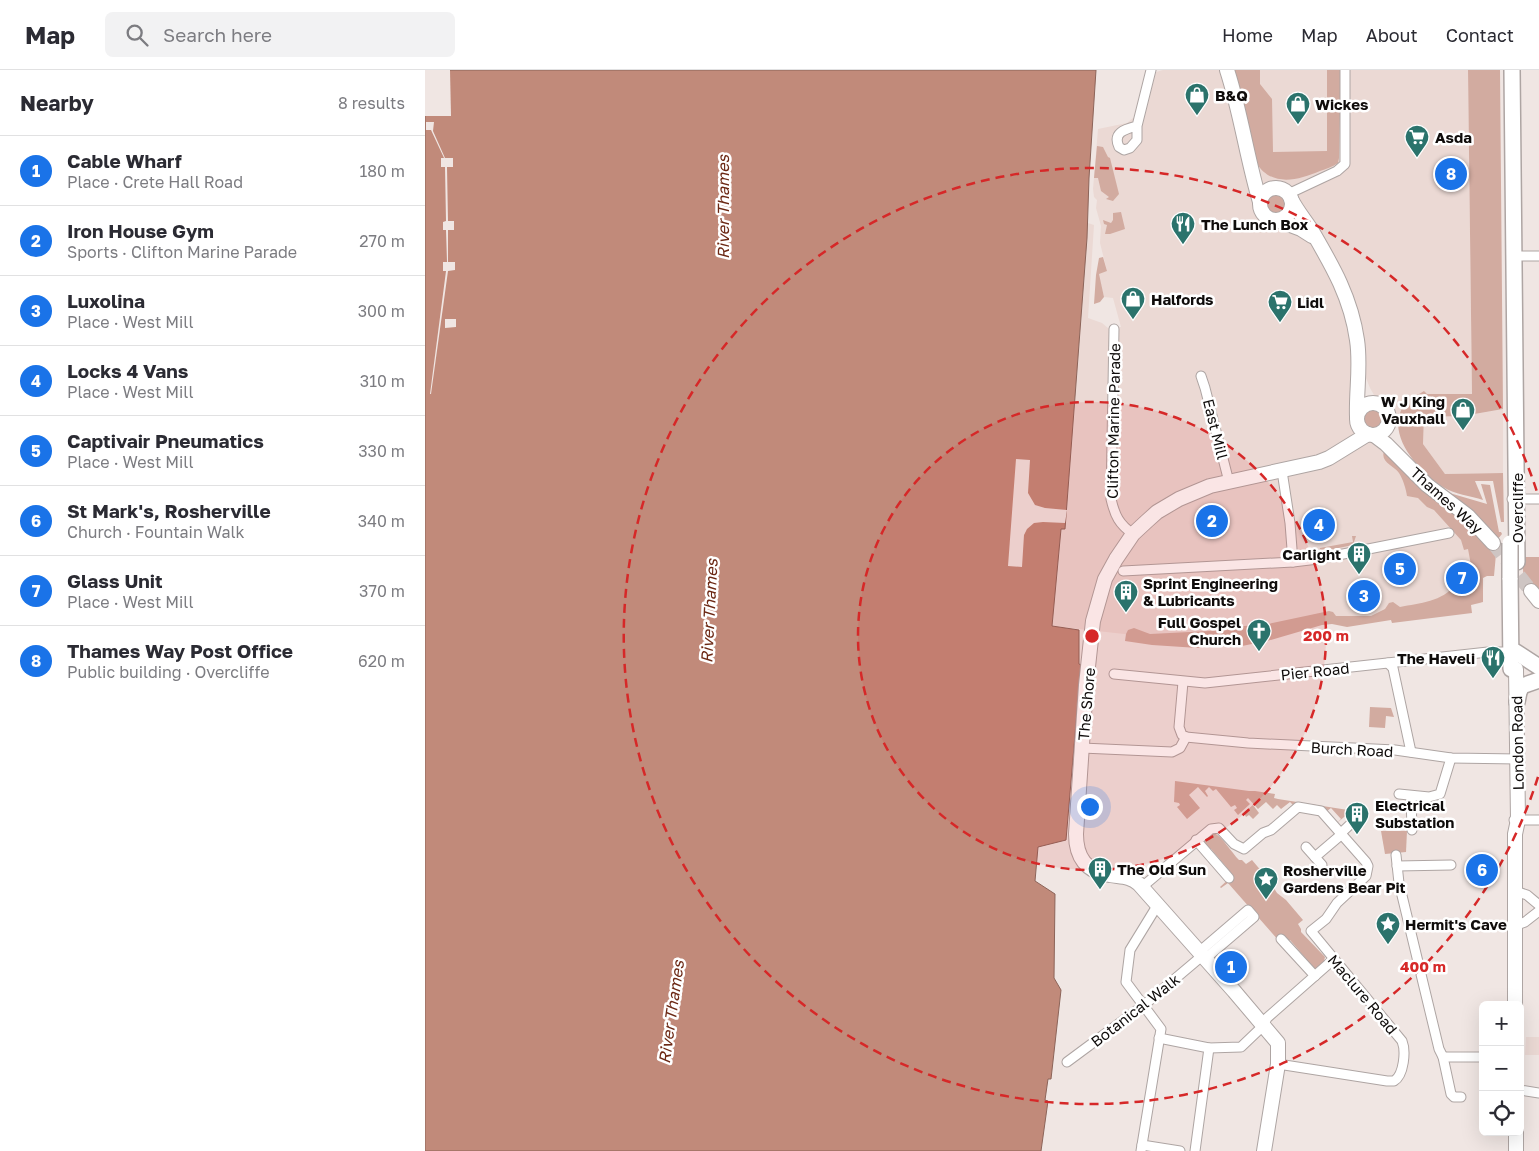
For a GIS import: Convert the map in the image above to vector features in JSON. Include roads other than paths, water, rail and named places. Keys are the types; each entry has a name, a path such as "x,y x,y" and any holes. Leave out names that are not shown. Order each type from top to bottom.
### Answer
{"main road":[{"name":"Overcliffe","path":"1512,70 1512,214 1508,247 1508,296 1509,464 1513,499"},
{"name":"Overcliffe","path":"1512,214 1515,226 1516,406 1513,546 1524,590 1514,610"},
{"name":"Overcliffe","path":"1508,296 1511,289 1511,258 1515,256"},
{"name":"Overcliffe","path":"1509,464 1513,460 1513,412 1516,406"},
{"name":"London Road","path":"1512,659 1514,610"},
{"path":"1512,659 1523,658 1539,667"},
{"path":"1512,659 1539,678 1522,686 1517,702"}],"street":[{"path":"1137,126 1151,70"},
{"path":"1227,70 1248,148 1253,178 1264,214 1272,219 1301,229 1315,238"},
{"path":"1260,202 1267,191 1285,194 1337,171 1345,164 1345,70"},
{"path":"1248,148 1259,176 1285,194 1333,266 1344,290 1355,330 1359,371 1357,419 1360,429 1371,435"},
{"path":"1277,220 1289,213 1291,209 1285,194"},
{"path":"1515,256 1539,256"},
{"name":"Clifton Marine Parade","path":"1114,329 1111,499 1114,515 1118,522 1133,534"},
{"path":"1133,534 1157,512 1179,499 1209,486 1319,462 1371,435 1383,431 1388,422 1387,412 1376,404 1366,392 1359,371"},
{"name":"East Mill","path":"1201,376 1229,482"},
{"path":"1336,454 1349,436 1363,406 1376,404"},
{"name":"Thames Way","path":"1388,422 1401,458"},
{"name":"Thames Way","path":"1371,435 1382,440 1420,478 1468,516 1493,543"},
{"path":"1282,471 1289,514 1293,562"},
{"path":"1513,499 1539,499"},
{"path":"1123,572 1293,562 1318,559 1449,533"},
{"name":"The Shore","path":"1133,534 1120,552 1105,579 1093,621 1089,748 1076,842 1081,860 1089,866 1101,873 1130,878 1142,887"},
{"name":"Pier Road","path":"1114,674 1205,683 1488,652 1512,659"},
{"name":"London Road","path":"1512,659 1517,702 1514,759"},
{"name":"London Road","path":"1512,659 1515,820 1515,1001"},
{"path":"1388,663 1393,668 1411,752"},
{"path":"1089,748 1172,752 1180,748 1186,737 1182,735 1179,727 1183,682"},
{"name":"Burch Road","path":"1186,737 1248,743 1411,752 1451,758 1514,759"},
{"path":"1399,794 1429,797 1440,794 1451,758"},
{"path":"1411,796 1412,830"},
{"path":"1264,1151 1278,1064 1278,1043 1142,887 1196,840 1217,828 1223,831 1234,844 1244,849 1262,834 1271,830 1298,807 1320,810 1341,833"},
{"path":"1315,857 1356,819"},
{"path":"1515,820 1539,820"},
{"name":"Maclure Road","path":"1278,1064 1389,1082 1399,1078 1404,1049 1402,1041 1311,931 1327,918 1336,904 1368,874 1366,863 1341,833"},
{"path":"1196,840 1229,878"},
{"path":"1306,847 1322,865"},
{"path":"1396,855 1399,883 1451,1094 1454,1097 1461,1097"},
{"path":"1397,866 1451,865"},
{"path":"1515,891 1527,895 1539,905"},
{"path":"1157,906 1130,950 1126,982 1161,1028 1141,1148 1180,1151"},
{"path":"1248,910 1254,917 1202,956 1248,910"},
{"path":"1514,926 1525,922 1539,911"},
{"path":"1281,939 1315,976"},
{"name":"Botanical Walk","path":"1067,1062 1144,1005 1202,956"},
{"path":"1159,1038 1209,1048 1241,1047 1263,1026 1267,1018 1334,959"},
{"path":"1195,1151 1209,1048"},
{"path":"1443,1057 1479,1057"},
{"path":"1524,1091 1539,1093"},
{"path":"1516,1136 1516,1151"}],"water":[{"name":"River Thames","path":"425,70 1096,70 1087,238 1065,529 1061,529 1052,626 1079,630 1079,664 1081,665 1066,840 1038,847 1035,881 1055,894 1054,978 1061,990 1051,1079 1048,1079 1045,1100 1048,1101 1041,1151 425,1151"}],"tunnel":[{"path":"1493,543 1531,591"}],"place":[{"name":"B&Q","path":"1197,116"},
{"name":"Wickes","path":"1298,125"},
{"name":"Asda","path":"1417,158"},
{"name":"Thames Way Post Office","path":"1451,174"},
{"name":"The Lunch Box","path":"1183,245"},
{"name":"Halfords","path":"1133,320"},
{"name":"Lidl","path":"1280,323"},
{"name":"W J King Vauxhall","path":"1463,431"},
{"name":"Iron House Gym","path":"1212,521"},
{"name":"Locks 4 Vans","path":"1319,525"},
{"name":"Captivair Pneumatics","path":"1400,569"},
{"name":"Carlight","path":"1359,575"},
{"name":"Glass Unit","path":"1462,578"},
{"name":"Luxolina","path":"1364,596"},
{"name":"Sprint Engineering & Lubricants","path":"1126,613"},
{"name":"Full Gospel Church","path":"1259,652"},
{"name":"The Haveli","path":"1493,679"},
{"name":"Electrical Substation","path":"1357,835"},
{"name":"St Mark's, Rosherville","path":"1482,870"},
{"name":"The Old Sun","path":"1100,890"},
{"name":"Rosherville Gardens Bear Pit","path":"1266,900"},
{"name":"Hermit's Cave","path":"1388,945"},
{"name":"Cable Wharf","path":"1231,967"}]}
